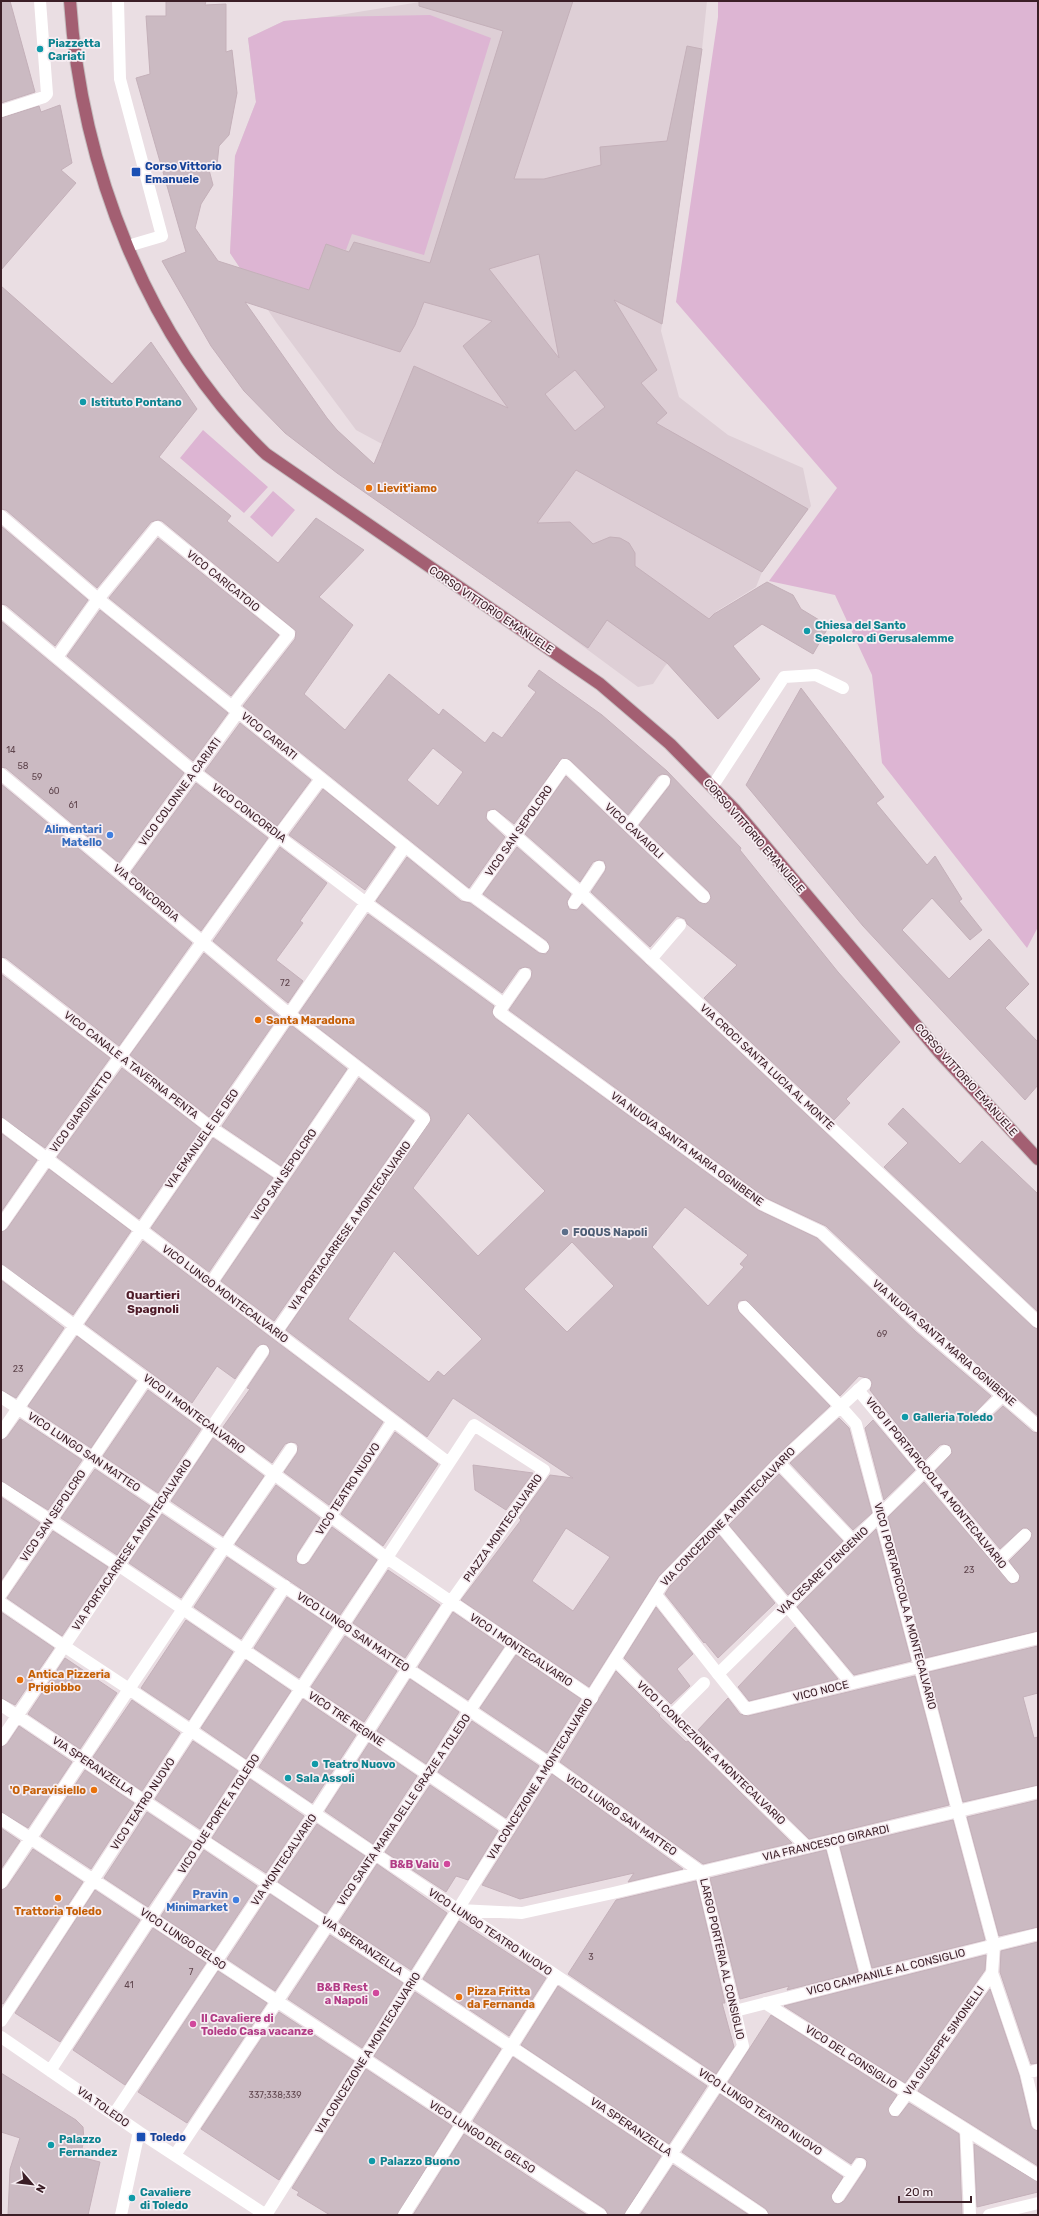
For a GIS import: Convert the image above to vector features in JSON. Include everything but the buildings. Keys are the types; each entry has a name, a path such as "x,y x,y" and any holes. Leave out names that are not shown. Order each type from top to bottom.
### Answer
{"main road":[{"name":"CORSO VITTORIO EMANUELE","path":"70,1 75,56 89,131 113,211 157,308 194,368 230,417 266,454 600,684 654,730 735,810 939,1052 1038,1159"}],"street":[{"path":"1,111 47,96 40,1"},
{"path":"118,1 120,79 162,236 128,246"},
{"name":"VICO CARIATI","path":"1,516 98,599 404,846 466,895 473,896 543,947"},
{"name":"VICO CARICATOIO","path":"98,599 157,527 289,634 235,709"},
{"path":"57,657 98,599"},
{"name":"VICO CONCORDIA","path":"1,611 194,772 279,835 501,1008"},
{"path":"712,787 784,677 816,676 843,688"},
{"name":"VICO COLONNE A CARIATI","path":"121,873 194,772 235,709"},
{"name":"VICO CAVAIOLI","path":"565,765 626,830 704,897"},
{"name":"VICO SAN SEPOLCRO","path":"473,896 565,765"},
{"name":"VIA CONCORDIA","path":"1,774 289,1014"},
{"name":"VICO GIARDINETTO","path":"1,1225 279,835 321,779"},
{"path":"626,830 664,781"},
{"name":"VIA CROCI SANTA LUCIA AL MONTE","path":"493,816 516,834 578,898 651,959 1038,1322"},
{"name":"VIA EMANUELE DE DEO","path":"1,1433 404,846"},
{"path":"578,898 599,867"},
{"path":"651,959 680,925"},
{"name":"VICO CANALE A TAVERNA PENTA","path":"1,964 210,1127 283,1176"},
{"path":"501,1008 525,974"},
{"name":"VIA NUOVA SANTA MARIA OGNIBENE","path":"501,1008 762,1204 821,1232 918,1329 1038,1426"},
{"path":"289,1014 357,1067"},
{"name":"VICO SAN SEPOLCRO","path":"211,1283 357,1067"},
{"name":"VIA PORTACARRESE A MONTECALVARIO","path":"276,1332 424,1119 357,1067"},
{"name":"VICO LUNGO MONTECALVARIO","path":"1,1124 46,1160 449,1463"},
{"name":"VICO II MONTECALVARIO","path":"1,1271 387,1558"},
{"name":"VICO I PORTAPICCOLA A MONTECALVARIO","path":"744,1307 856,1424 994,1945 992,1973"},
{"name":"VIA PORTACARRESE A MONTECALVARIO","path":"1,1740 263,1351"},
{"name":"VICO SAN SEPOLCRO","path":"1,1594 146,1378"},
{"name":"VIA CONCEZIONE A MONTECALVARIO","path":"266,2215 592,1698 664,1581 779,1463 861,1387"},
{"name":"VICO II PORTAPICCOLA A MONTECALVARIO","path":"861,1387 1013,1577"},
{"path":"981,1416 1002,1396"},
{"name":"VICO LUNGO SAN MATTEO","path":"1,1397 550,1764 702,1872"},
{"name":"VICO TEATRO NUOVO","path":"303,1558 393,1421"},
{"name":"PIAZZA MONTECALVARIO","path":"387,1558 474,1425 544,1470 450,1602"},
{"path":"1,1883 82,1759 291,1449"},
{"name":"VIA CESARE D'ENGENIO","path":"718,1674 945,1451"},
{"path":"779,1463 853,1541"},
{"path":"1,1488 118,1565"},
{"path":"720,1525 851,1683"},
{"path":"999,1560 1025,1535"},
{"path":"387,1558 450,1602"},
{"name":"VICO DUE PORTE A TOLEDO","path":"50,2071 387,1558"},
{"name":"VICO TRE REGINE","path":"118,1565 509,1829"},
{"name":"VICO TEATRO NUOVO","path":"1,2021 285,1586"},
{"name":"VICO NOCE","path":"656,1595 746,1709 1038,1638"},
{"name":"VICO I MONTECALVARIO","path":"450,1602 592,1698"},
{"name":"VIA MONTECALVARIO","path":"114,2114 217,1962 315,1813 450,1602"},
{"path":"1,1603 64,1646"},
{"name":"VICO SANTA MARIA DELLE GRAZIE A TOLEDO","path":"175,2155 514,1645"},
{"name":"VICO LUNGO TEATRO NUOVO","path":"64,1646 852,2174"},
{"name":"VICO I CONCEZIONE A MONTECALVARIO","path":"615,1660 806,1847"},
{"path":"672,1715 704,1683"},
{"name":"VIA SPERANZELLA","path":"1,1705 267,1884 512,2046 762,2215"},
{"name":"VIA FRANCESCO GIRARDI","path":"458,1910 522,1913 613,1893 1038,1792"},
{"name":"VICO LUNGO GELSO","path":"1,1819 364,2059"},
{"path":"831,1841 867,1977"},
{"name":"LARGO PORTERIA AL CONSIGLIO","path":"702,1872 743,2046 718,2084"},
{"name":"VICO CAMPANILE AL CONSIGLIO","path":"735,2011 1038,1934"},
{"path":"992,1973 1026,2073 1038,2124"},
{"name":"VIA GIUSEPPE SIMONELLI","path":"895,2110 992,1973"},
{"path":"404,2215 556,1976"},
{"name":"VICO DEL CONSIGLIO","path":"765,2003 1038,2175"},
{"name":"VIA TOLEDO","path":"1,2037 139,2132 266,2215"},
{"name":"VICO LUNGO DEL GELSO","path":"364,2059 601,2215"},
{"path":"1026,2073 1038,2070"},
{"path":"631,2215 718,2084"},
{"path":"966,2130 970,2215"},
{"path":"121,2215 139,2132"},
{"path":"838,2196 860,2164"},
{"path":"989,2215 1025,2211 1038,2203"}],"shaded area":[{"path":"426,1 707,1 701,59 661,331 679,397 728,435 803,468 811,506 762,572 756,587 717,611 665,666 653,684 638,687 527,605 382,444 356,430 276,322 230,253 235,156 256,102 248,38 284,21 327,17"},
{"path":"718,1 1038,1 1038,927 1027,948 882,763 872,675 835,595 769,581 837,488 676,302 718,17"},
{"path":"430,15 491,38 424,255 352,234 346,250 326,245 309,290 240,268 230,253 235,156 256,102 248,38 284,21 327,17"},
{"path":"203,430 268,487 244,513 180,458"},
{"path":"273,491 295,510 272,537 250,517"}],"place":[{"name":"Piazzetta Cariati","path":"40,49"},
{"name":"Corso Vittorio Emanuele","path":"136,172"},
{"name":"Istituto Pontano","path":"83,402"},
{"name":"Lievit'iamo","path":"369,488"},
{"name":"Chiesa del Santo Sepolcro di Gerusalemme","path":"807,631"},
{"name":"Alimentari Matello","path":"110,835"},
{"name":"Santa Maradona","path":"258,1020"},
{"name":"FOQUS Napoli","path":"565,1232"},
{"name":"Galleria Toledo","path":"905,1417"},
{"name":"Antica Pizzeria Prigiobbo","path":"20,1680"},
{"name":"Teatro Nuovo","path":"315,1764"},
{"name":"Sala Assoli","path":"288,1778"},
{"name":"'O Paravisiello","path":"94,1790"},
{"name":"B&B Valù","path":"447,1864"},
{"name":"Trattoria Toledo","path":"58,1898"},
{"name":"Pravin Minimarket","path":"236,1900"},
{"name":"B&B Rest a Napoli","path":"376,1993"},
{"name":"Pizza Fritta da Fernanda","path":"459,1997"},
{"name":"Il Cavaliere di Toledo Casa vacanze","path":"193,2024"},
{"name":"Toledo","path":"141,2137"},
{"name":"Palazzo Fernandez","path":"51,2145"},
{"name":"Palazzo Buono","path":"372,2161"},
{"name":"Cavaliere di Toledo","path":"132,2198"}],"district":[{"name":"Quartieri Spagnoli","path":"153,1302"}]}
